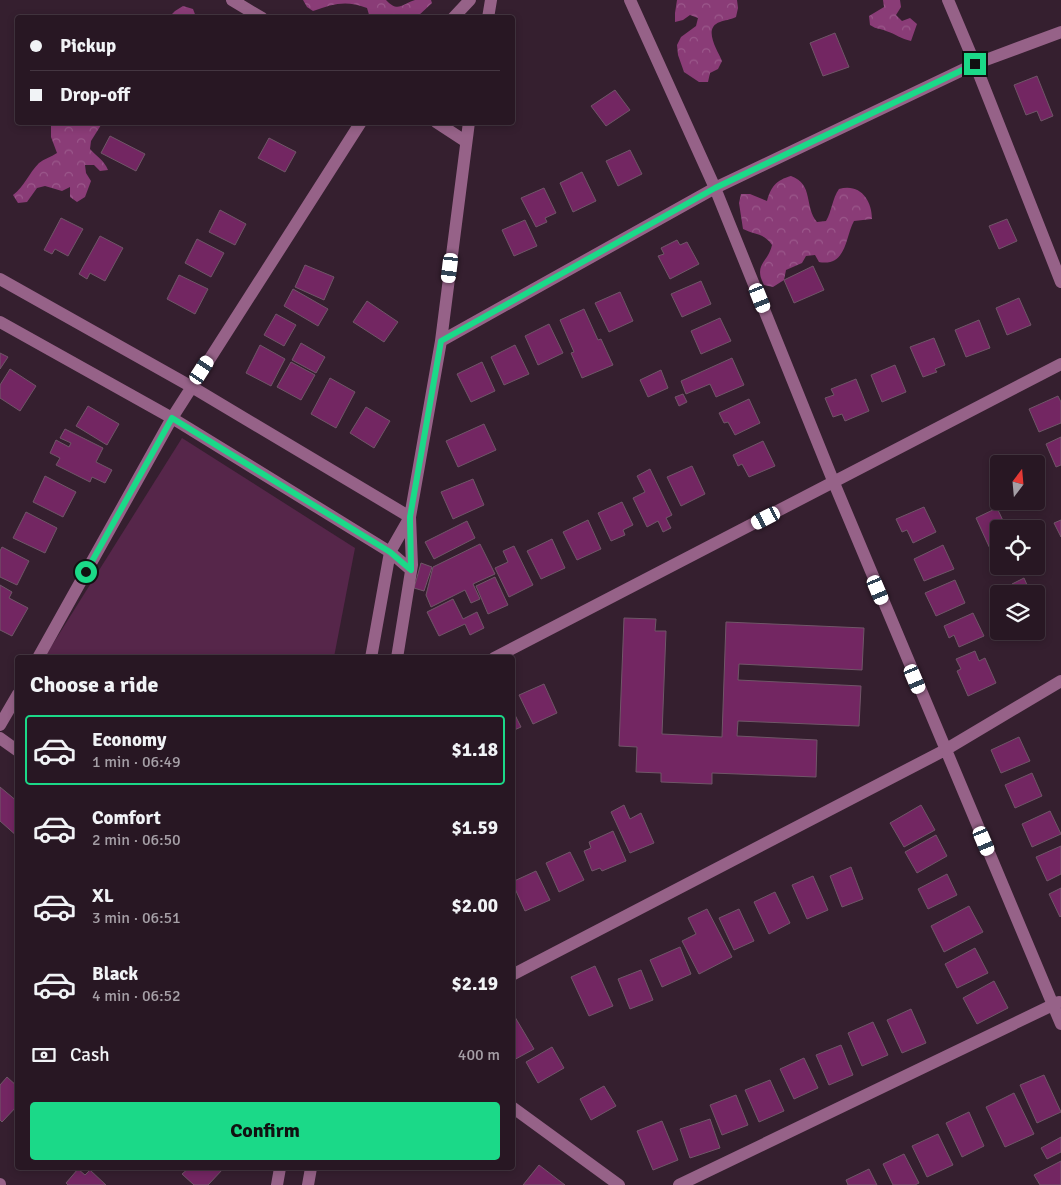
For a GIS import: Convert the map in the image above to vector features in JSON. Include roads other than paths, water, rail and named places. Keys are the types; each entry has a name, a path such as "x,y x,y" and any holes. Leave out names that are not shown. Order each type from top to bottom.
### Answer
{"street":[{"path":"232,0 257,15"},
{"path":"456,15 470,0"},
{"path":"488,15 491,0"},
{"path":"630,0 715,188 834,483 945,750 1057,1002 1061,1024"},
{"path":"948,0 1061,282"},
{"path":"441,341 715,188 975,64 1061,32"},
{"path":"40,655 172,418 359,125"},
{"path":"441,125 465,141"},
{"path":"397,655 411,570 410,517 441,341 468,125"},
{"path":"0,280 192,387 410,517"},
{"path":"0,322 172,418 390,552 411,570"},
{"path":"500,655 1061,364"},
{"path":"372,655 390,552 410,517"},
{"path":"515,973 945,750 1061,681"},
{"path":"0,725 15,699"},
{"path":"0,738 15,749"},
{"path":"679,1185 1057,1002"},
{"path":"515,1109 619,1185"},
{"path":"277,1185 280,1170"},
{"path":"308,1185 311,1170"}]}
